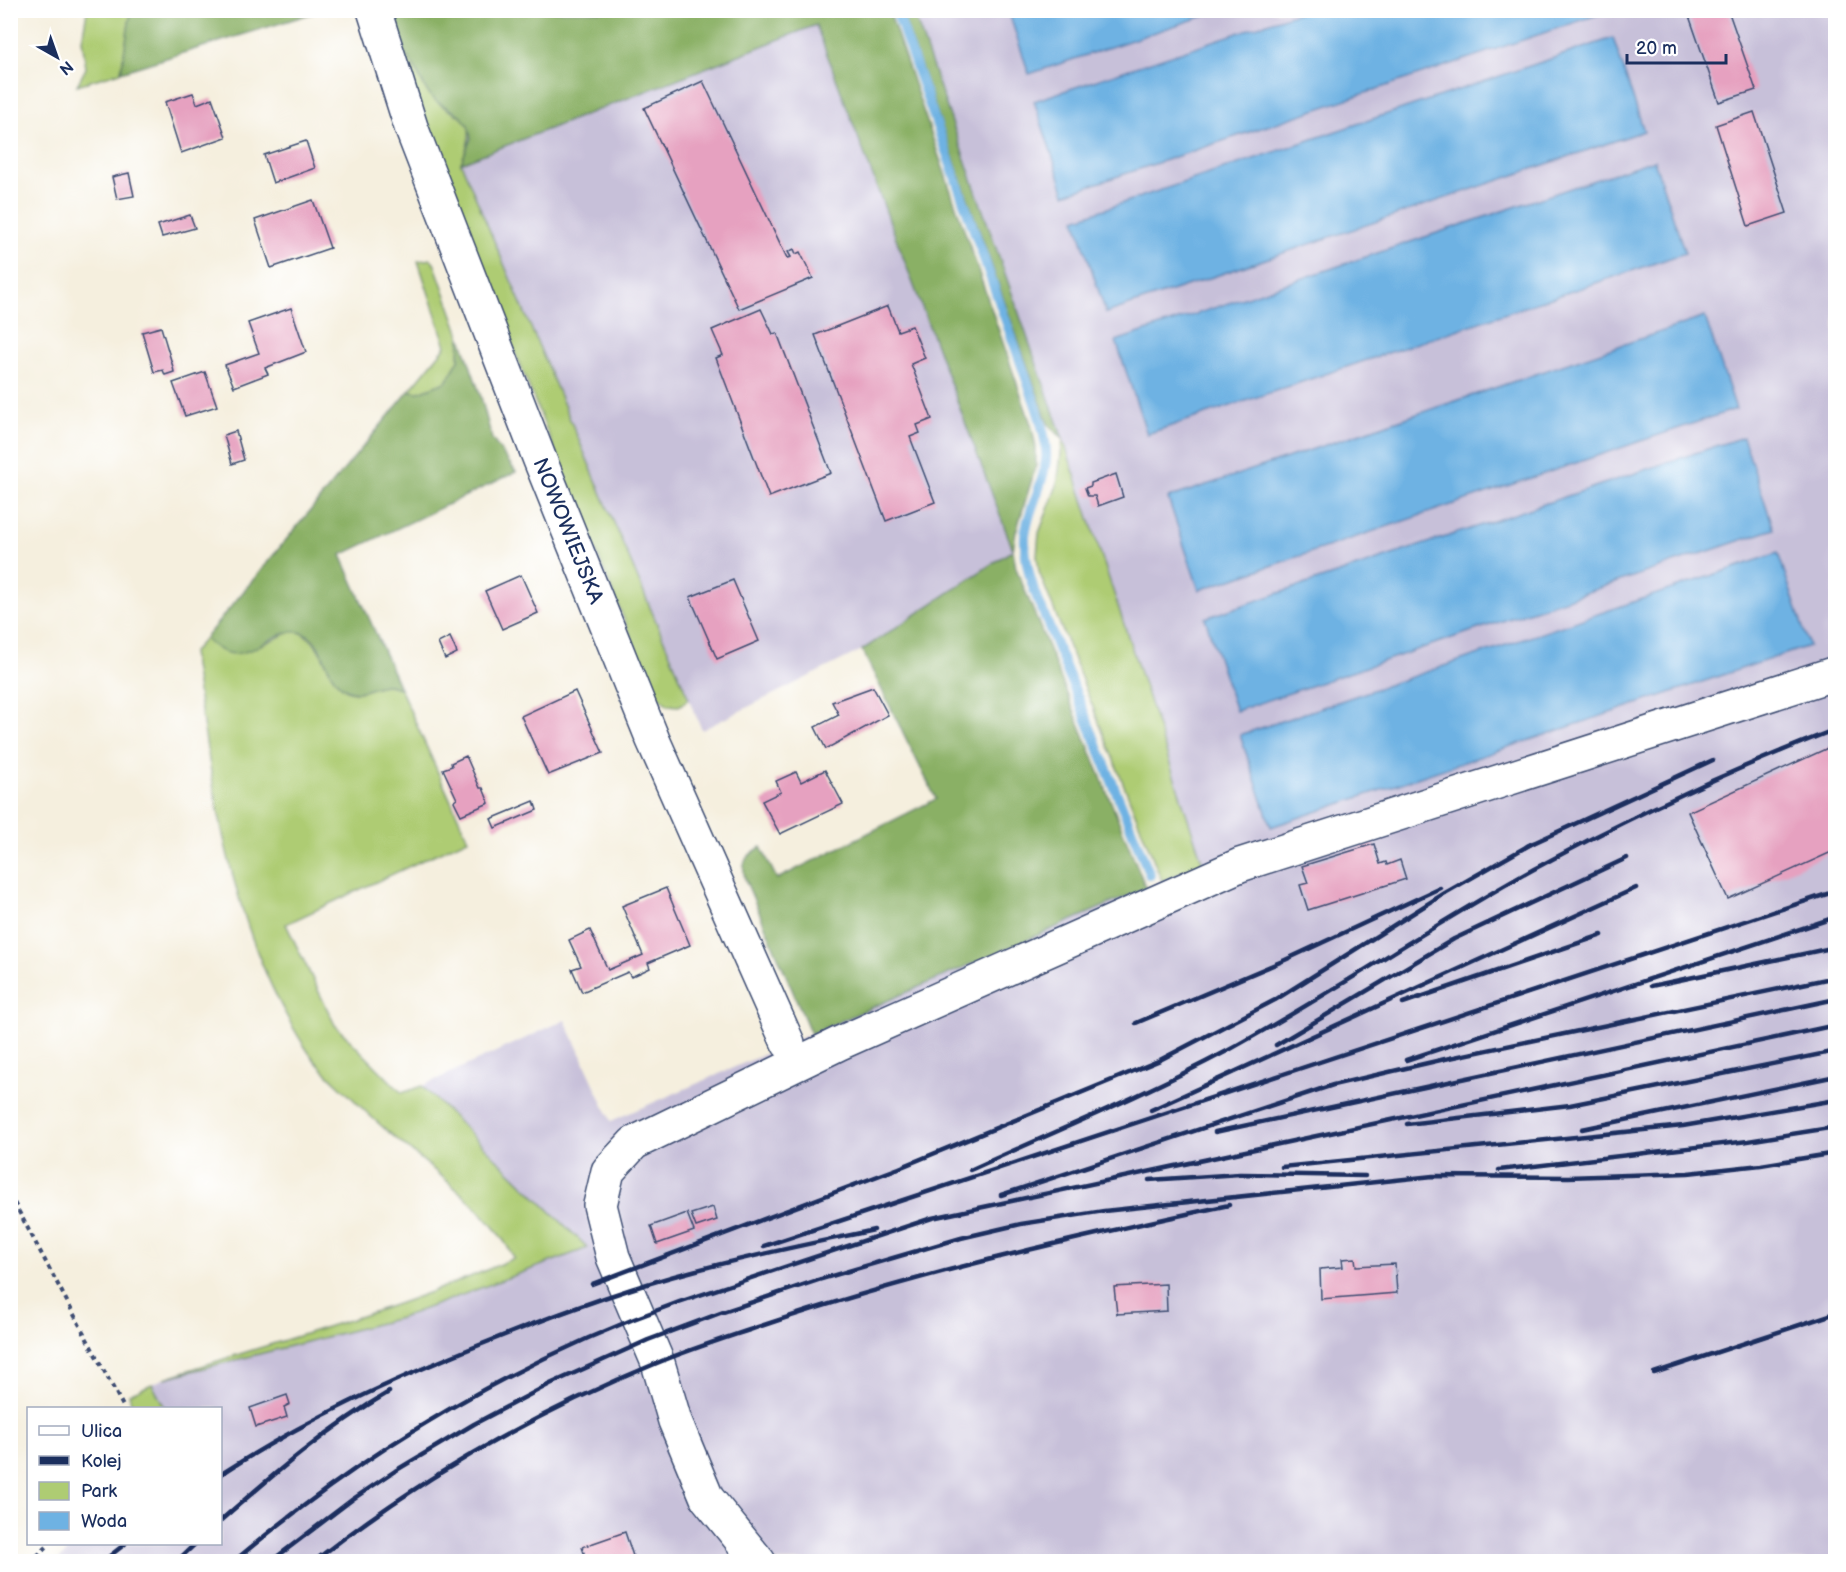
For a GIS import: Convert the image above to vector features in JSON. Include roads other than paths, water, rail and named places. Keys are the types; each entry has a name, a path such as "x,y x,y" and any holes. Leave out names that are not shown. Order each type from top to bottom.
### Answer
{"street":[{"name":"NOWOWIEJSKA","path":"374,10 411,127 540,460 653,740 788,1043"},
{"path":"759,1562 707,1498 675,1421 658,1363 613,1257 600,1205 608,1170 634,1143 840,1043 1240,865 1836,673"}],"water":[{"path":"1008,10 1219,10 1219,11 1029,74"},
{"path":"1602,10 1603,13 1065,194 1034,101 1303,11"},
{"path":"1613,38 1644,131 1106,313 1075,219"},
{"path":"1654,160 1685,253 1147,434 1116,341"},
{"path":"1705,317 1736,409 1199,590 1168,498"},
{"path":"1743,437 1774,529 1236,711 1205,618"},
{"path":"1778,553 1809,646 1271,827 1240,735"}],"waterway":[{"path":"896,10 1037,409 1045,440 1045,469 1025,535 1028,570 1034,590 1150,875"}],"railway":[{"path":"970,1170 1132,1098 1227,1051 1305,1007 1457,913 1608,830 1759,760 1836,729"},
{"path":"1527,846 1713,760"},
{"path":"592,1284 899,1168 1158,1061 1275,1000 1445,893 1533,843"},
{"path":"1276,1045 1454,939 1627,858"},
{"path":"1136,1023 1285,960 1440,888"},
{"path":"1151,1110 1636,888"},
{"path":"764,1246 1836,891"},
{"path":"1406,1060 1836,917"},
{"path":"1403,1003 1602,935"},
{"path":"1651,986 1836,947"},
{"path":"1001,1195 1333,1085 1445,1059 1836,977"},
{"path":"1215,1132 1836,999"},
{"path":"233,1562 336,1482 445,1412 559,1351 679,1302 932,1218 1836,1025"},
{"path":"1407,1124 1570,1105 1836,1051"},
{"path":"1582,1129 1836,1076"},
{"path":"1282,1167 1683,1126 1836,1100"},
{"path":"1499,1170 1748,1141 1836,1127"},
{"path":"270,1562 353,1499 395,1471 474,1424 550,1384 648,1340 723,1312 818,1280 961,1238 1021,1224 1104,1211 1433,1176 1568,1177 1688,1173 1761,1165 1836,1153"},
{"path":"1149,1180 1240,1174 1365,1176"},
{"path":"313,1562 393,1503 478,1450 566,1404 670,1358 819,1307 935,1274 1110,1231 1229,1205"},
{"path":"222,1474 284,1436 350,1402 452,1356 563,1312 693,1271 874,1230"},
{"path":"1654,1373 1836,1313"},
{"path":"222,1519 323,1436 389,1392"},
{"path":"102,1562 124,1545"},
{"path":"176,1562 194,1545"}]}
